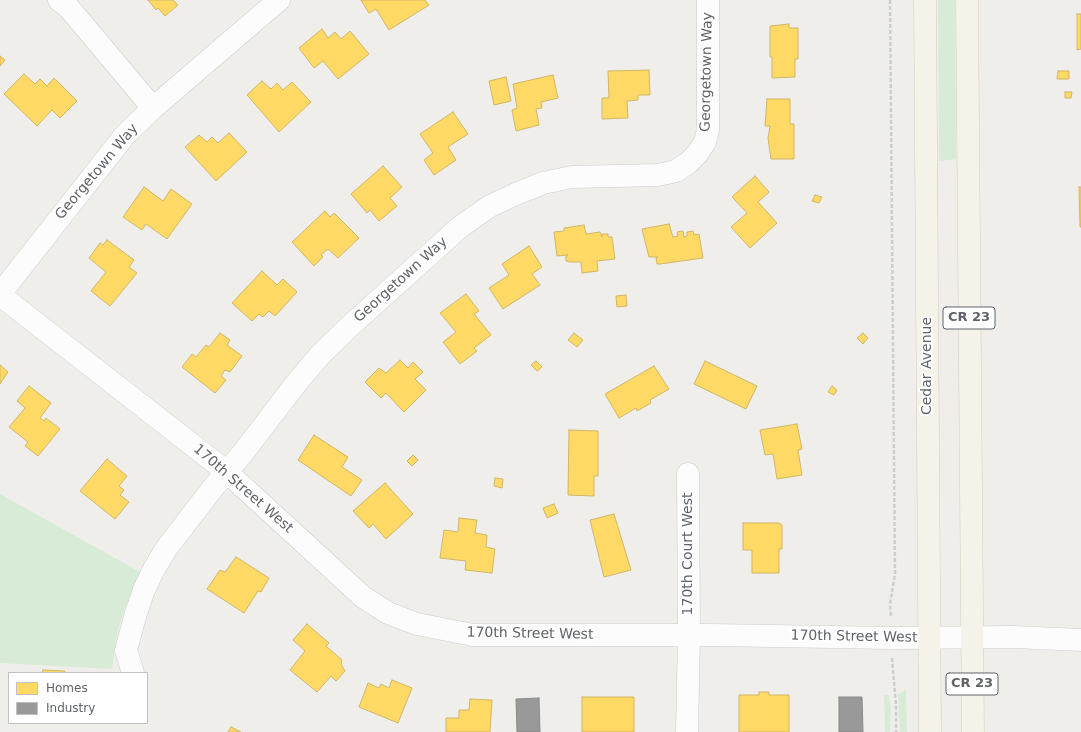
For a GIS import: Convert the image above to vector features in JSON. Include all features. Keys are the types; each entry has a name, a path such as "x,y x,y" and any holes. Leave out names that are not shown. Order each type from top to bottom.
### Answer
{"main road":[{"name":"Cedar Avenue","path":"925,0 928,637 930,732"},
{"name":"CR 23","path":"967,0 973,732"}],"street":[{"path":"59,0 69,8 153,108"},
{"name":"Georgetown Way","path":"0,294 125,135 153,108 279,0"},
{"name":"Georgetown Way","path":"133,672 126,650 136,613 144,590 166,549 179,530 242,454 298,381 321,354 351,325 460,227 490,206 544,183 572,177 658,175 676,171 698,154 705,142 708,130 708,0"},
{"name":"170th Street West","path":"0,294 227,472 362,597 388,613 417,624 473,635 689,635 891,638 1047,637 1081,640"},
{"name":"170th Court West","path":"687,732 689,635 688,474"}],"path":[{"path":"890,0 895,566 890,604 892,676 896,705 896,732"}],"green space":[{"path":"938,0 955,0 956,159 939,161"},
{"path":"0,494 140,572 127,602 117,634 112,669 0,663"},
{"path":"906,690 907,732 900,732 898,694"},
{"path":"884,695 889,695 891,710 890,732 885,732"}],"building: Homes":[{"path":"148,0 173,0 178,5 165,16 158,8 156,10"},
{"path":"361,0 425,0 429,5 389,30 376,9 369,13"},
{"path":"1077,14 1081,14 1081,49 1077,50"},
{"path":"789,24 789,28 798,28 798,59 795,59 795,77 772,78 770,26"},
{"path":"322,29 328,38 335,32 341,39 350,31 369,54 338,79 323,61 314,68 299,48"},
{"path":"0,56 5,60 0,66"},
{"path":"649,70 650,95 638,95 638,100 627,101 628,118 602,119 602,98 609,98 608,71"},
{"path":"1058,71 1069,71 1069,79 1057,79"},
{"path":"24,74 35,84 40,79 47,86 54,78 77,101 60,118 52,110 37,126 4,94"},
{"path":"553,75 558,98 541,102 542,108 536,109 539,125 516,131 512,110 517,108 513,84"},
{"path":"506,77 511,101 494,105 489,81"},
{"path":"262,81 271,89 277,83 283,90 292,82 311,102 279,132 247,95"},
{"path":"1065,92 1072,92 1071,98 1065,98"},
{"path":"767,99 790,99 790,124 794,124 794,159 771,159 768,138 770,126 765,126"},
{"path":"453,112 468,134 448,147 456,160 434,175 424,160 433,153 420,134"},
{"path":"229,133 247,152 216,181 185,147 199,135 207,142 212,137 218,143"},
{"path":"383,166 402,187 390,198 397,206 379,221 370,210 367,213 351,194"},
{"path":"755,176 769,192 758,202 777,223 750,248 731,227 747,213 732,197"},
{"path":"144,187 163,201 171,189 192,204 167,239 146,224 142,230 123,217"},
{"path":"1079,187 1081,187 1081,227 1080,227"},
{"path":"815,195 822,197 819,203 812,201"},
{"path":"325,211 330,217 334,213 359,238 338,258 328,249 321,255 323,257 314,266 292,242"},
{"path":"669,224 673,237 678,236 677,232 683,231 684,237 687,236 687,232 693,231 694,235 699,234 703,258 657,264 656,258 658,257 649,257 642,229"},
{"path":"584,225 586,234 600,232 602,237 602,234 608,234 608,237 612,237 615,259 597,261 598,271 582,273 581,262 566,261 566,256 568,255 557,256 554,232 564,231 564,228"},
{"path":"107,240 134,260 129,267 137,273 110,306 91,291 106,272 89,258 100,243 103,245"},
{"path":"529,246 542,267 532,274 540,285 503,309 489,288 509,275 502,264"},
{"path":"262,271 277,285 283,279 297,292 275,316 269,311 263,317 259,314 252,321 232,303"},
{"path":"466,294 479,311 474,314 491,335 474,348 477,351 460,364 443,342 456,332 440,313"},
{"path":"626,295 627,306 617,307 616,296"},
{"path":"220,333 230,340 227,345 242,356 230,372 225,370 221,376 226,380 215,393 182,367 192,354 196,357 206,345 209,347"},
{"path":"574,333 583,340 577,347 568,340"},
{"path":"863,333 868,338 863,344 857,338"},
{"path":"400,360 408,368 413,362 423,372 415,379 426,390 404,412 386,393 381,398 365,382 379,368 386,373"},
{"path":"536,361 542,367 537,371 531,365"},
{"path":"705,361 757,386 746,409 694,384"},
{"path":"0,365 8,372 0,384"},
{"path":"654,366 669,389 650,400 651,403 637,411 636,408 619,418 605,394"},
{"path":"29,386 51,403 40,418 44,421 46,418 60,429 38,456 25,446 28,442 9,427 25,408 17,401"},
{"path":"832,386 837,390 834,395 828,392"},
{"path":"797,424 802,449 798,450 802,475 777,479 773,454 765,455 760,430"},
{"path":"569,430 598,431 598,476 594,476 594,496 568,495"},
{"path":"314,435 348,457 342,467 362,480 351,496 298,460"},
{"path":"413,455 418,460 412,466 407,461"},
{"path":"107,459 127,476 119,486 124,490 120,495 129,502 115,519 80,491"},
{"path":"495,478 503,479 502,488 494,486"},
{"path":"385,483 413,514 386,539 373,524 369,528 353,511"},
{"path":"554,504 558,513 547,518 543,508"},
{"path":"614,514 631,570 604,577 590,520"},
{"path":"459,518 477,520 475,533 487,535 486,547 495,549 492,573 465,570 466,561 440,558 444,530 458,532"},
{"path":"743,523 779,523 782,525 782,549 779,549 779,573 752,573 752,550 743,550"},
{"path":"236,557 269,578 261,592 258,591 244,613 207,589 220,570 225,572"},
{"path":"307,624 329,643 326,646 342,660 341,664 345,671 336,681 331,676 317,692 290,670 305,651 293,640"},
{"path":"43,670 65,671 65,672 42,672"},
{"path":"392,680 412,688 398,723 359,707 368,683 379,688 381,684 389,688"},
{"path":"759,692 769,692 769,695 789,695 789,732 739,732 739,695 759,695"},
{"path":"582,697 634,697 634,732 582,732"},
{"path":"470,699 492,700 490,732 446,732 446,718 459,718 459,710 469,710"},
{"path":"231,727 241,732 228,732"}],"building: Industry":[{"path":"839,697 862,697 863,732 839,732"},
{"path":"539,698 540,732 517,732 516,699"}]}
